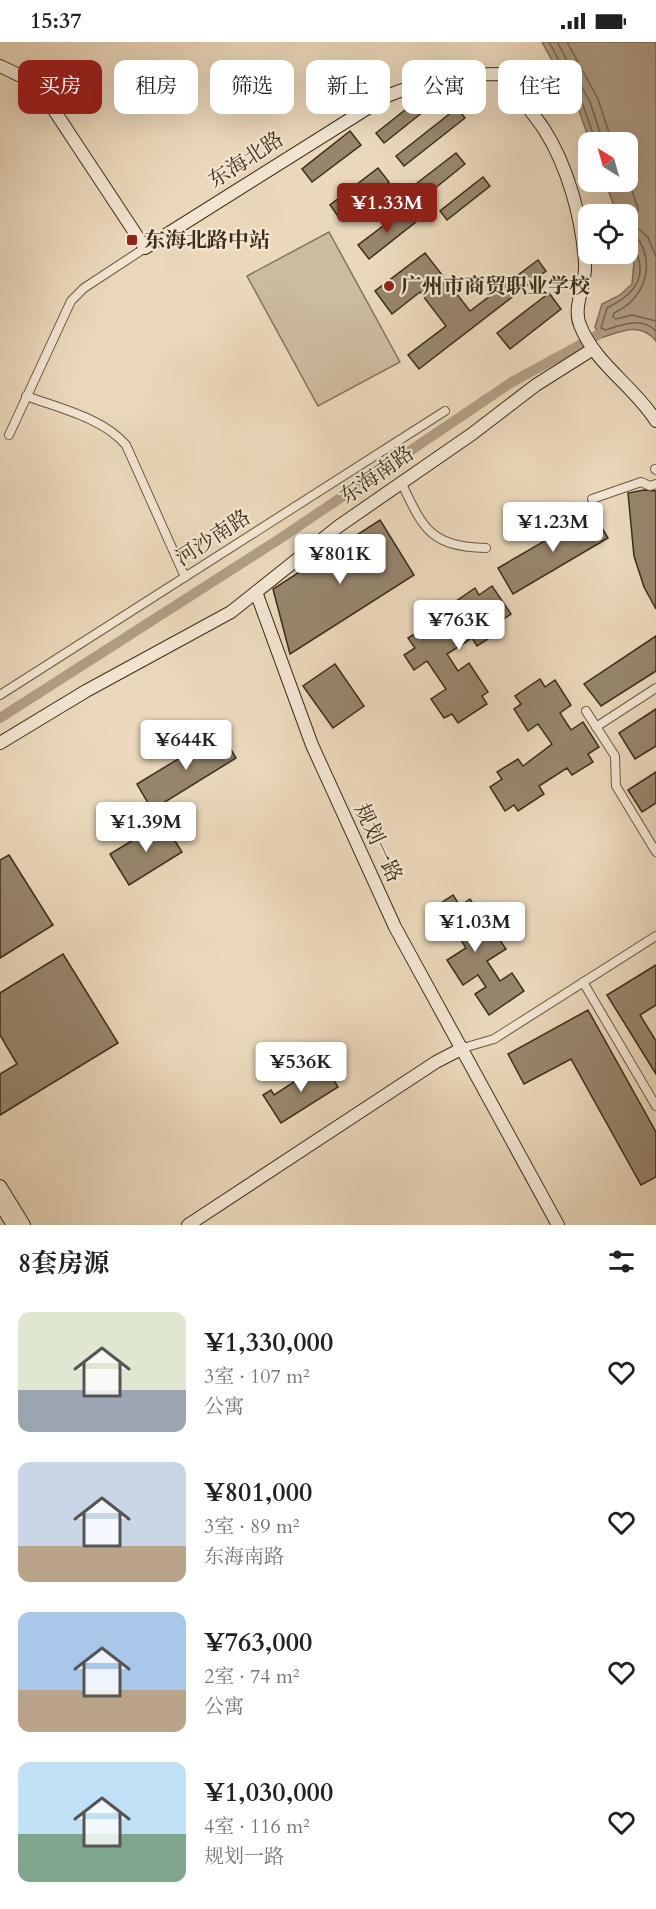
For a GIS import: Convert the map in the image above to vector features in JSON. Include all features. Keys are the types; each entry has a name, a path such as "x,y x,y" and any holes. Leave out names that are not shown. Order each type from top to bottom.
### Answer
{"street":[{"path":"0,66 25,78 48,101 145,248 84,288 70,301 9,435"},
{"name":"东海北路","path":"145,248 387,96 416,85 450,78 503,74 551,141 576,209 585,263 584,290 578,310 581,329 591,346"},
{"path":"591,346 645,405 656,421"},
{"name":"东海南路","path":"0,743 86,691 212,624 256,592 317,542 591,346"},
{"path":"26,396 90,419 117,434 126,445 185,577"},
{"name":"河沙南路","path":"0,695 445,411"},
{"path":"401,482 418,519 443,542 458,547 486,548"},
{"path":"592,499 641,482 650,486 656,484"},
{"name":"规划一路","path":"256,592 312,745 395,927 558,1225"},
{"path":"597,727 656,688"},
{"path":"586,711 615,756 616,786 656,852"},
{"path":"188,1225 436,1062 463,1048 494,1039 656,936"},
{"path":"583,982 656,1106"},
{"path":"0,1186 24,1225"},
{"path":"0,1204 13,1225"}],"shaded area":[{"path":"329,232 400,362 318,406 247,276"}],"water":[{"path":"542,42 656,42 656,341 650,335 637,330 622,331 600,338 595,327 602,304 620,295 632,284 634,264 638,264 638,204 613,204 609,192 638,192 638,132 586,132 580,114 582,114 582,60 552,60"}],"building":[{"path":"402,112 420,114 384,143 376,133"},
{"path":"449,114 462,114 465,118 404,166 396,156"},
{"path":"350,131 361,145 312,182 302,169"},
{"path":"456,153 465,164 418,202 408,190"},
{"path":"378,168 389,182 340,219 330,205"},
{"path":"483,177 490,186 447,220 440,211"},
{"path":"407,208 417,221 369,259 358,245"},
{"path":"425,253 470,311 538,260 546,271 419,369 408,355 446,326 420,292 392,314 375,291"},
{"path":"549,293 561,309 510,349 497,333"},
{"path":"644,490 656,491 656,609 644,587 634,556 628,493"},
{"path":"593,513 608,538 513,594 498,568"},
{"path":"380,520 414,575 290,654 273,589"},
{"path":"492,586 511,614 498,623 502,630 477,646 472,638 447,654 458,671 469,663 488,692 482,696 487,704 458,723 452,714 444,718 431,699 446,689 427,661 414,670 404,655 415,648 408,638 427,626 431,633 459,615 452,604 475,588 479,595"},
{"path":"656,636 656,671 601,706 584,684"},
{"path":"335,664 364,706 333,728 303,686"},
{"path":"540,679 545,687 555,680 571,705 560,713 571,730 583,722 599,747 588,754 593,762 572,775 567,768 539,786 544,794 518,811 514,805 505,811 490,787 502,779 497,772 518,759 523,766 552,744 538,724 528,731 514,709 521,704 515,696"},
{"path":"656,709 656,746 635,759 619,733"},
{"path":"221,733 236,758 152,810 137,784"},
{"path":"656,772 656,803 642,812 628,790"},
{"path":"163,822 182,852 129,885 110,854"},
{"path":"9,855 53,925 0,958 0,860"},
{"path":"453,895 460,906 470,899 482,917 470,925 479,940 493,930 506,949 487,961 500,981 512,973 524,991 489,1015 475,994 486,987 478,975 463,985 447,960 466,948 456,932 444,940 426,913"},
{"path":"63,954 118,1043 0,1115 0,1074 17,1064 0,1035 0,993"},
{"path":"656,965 656,1005 640,1015 656,1041 656,1074 607,995"},
{"path":"588,1010 656,1132 656,1177 641,1185 571,1059 524,1084 508,1054"},
{"path":"323,1063 338,1087 281,1123 263,1095 271,1090 274,1095"}],"waterway":[{"path":"0,718 281,538 512,382 598,335"}],"place":[{"name":"东海北路中站","path":"132,240"},
{"name":"广州市商贸职业学校","path":"389,286"}]}
